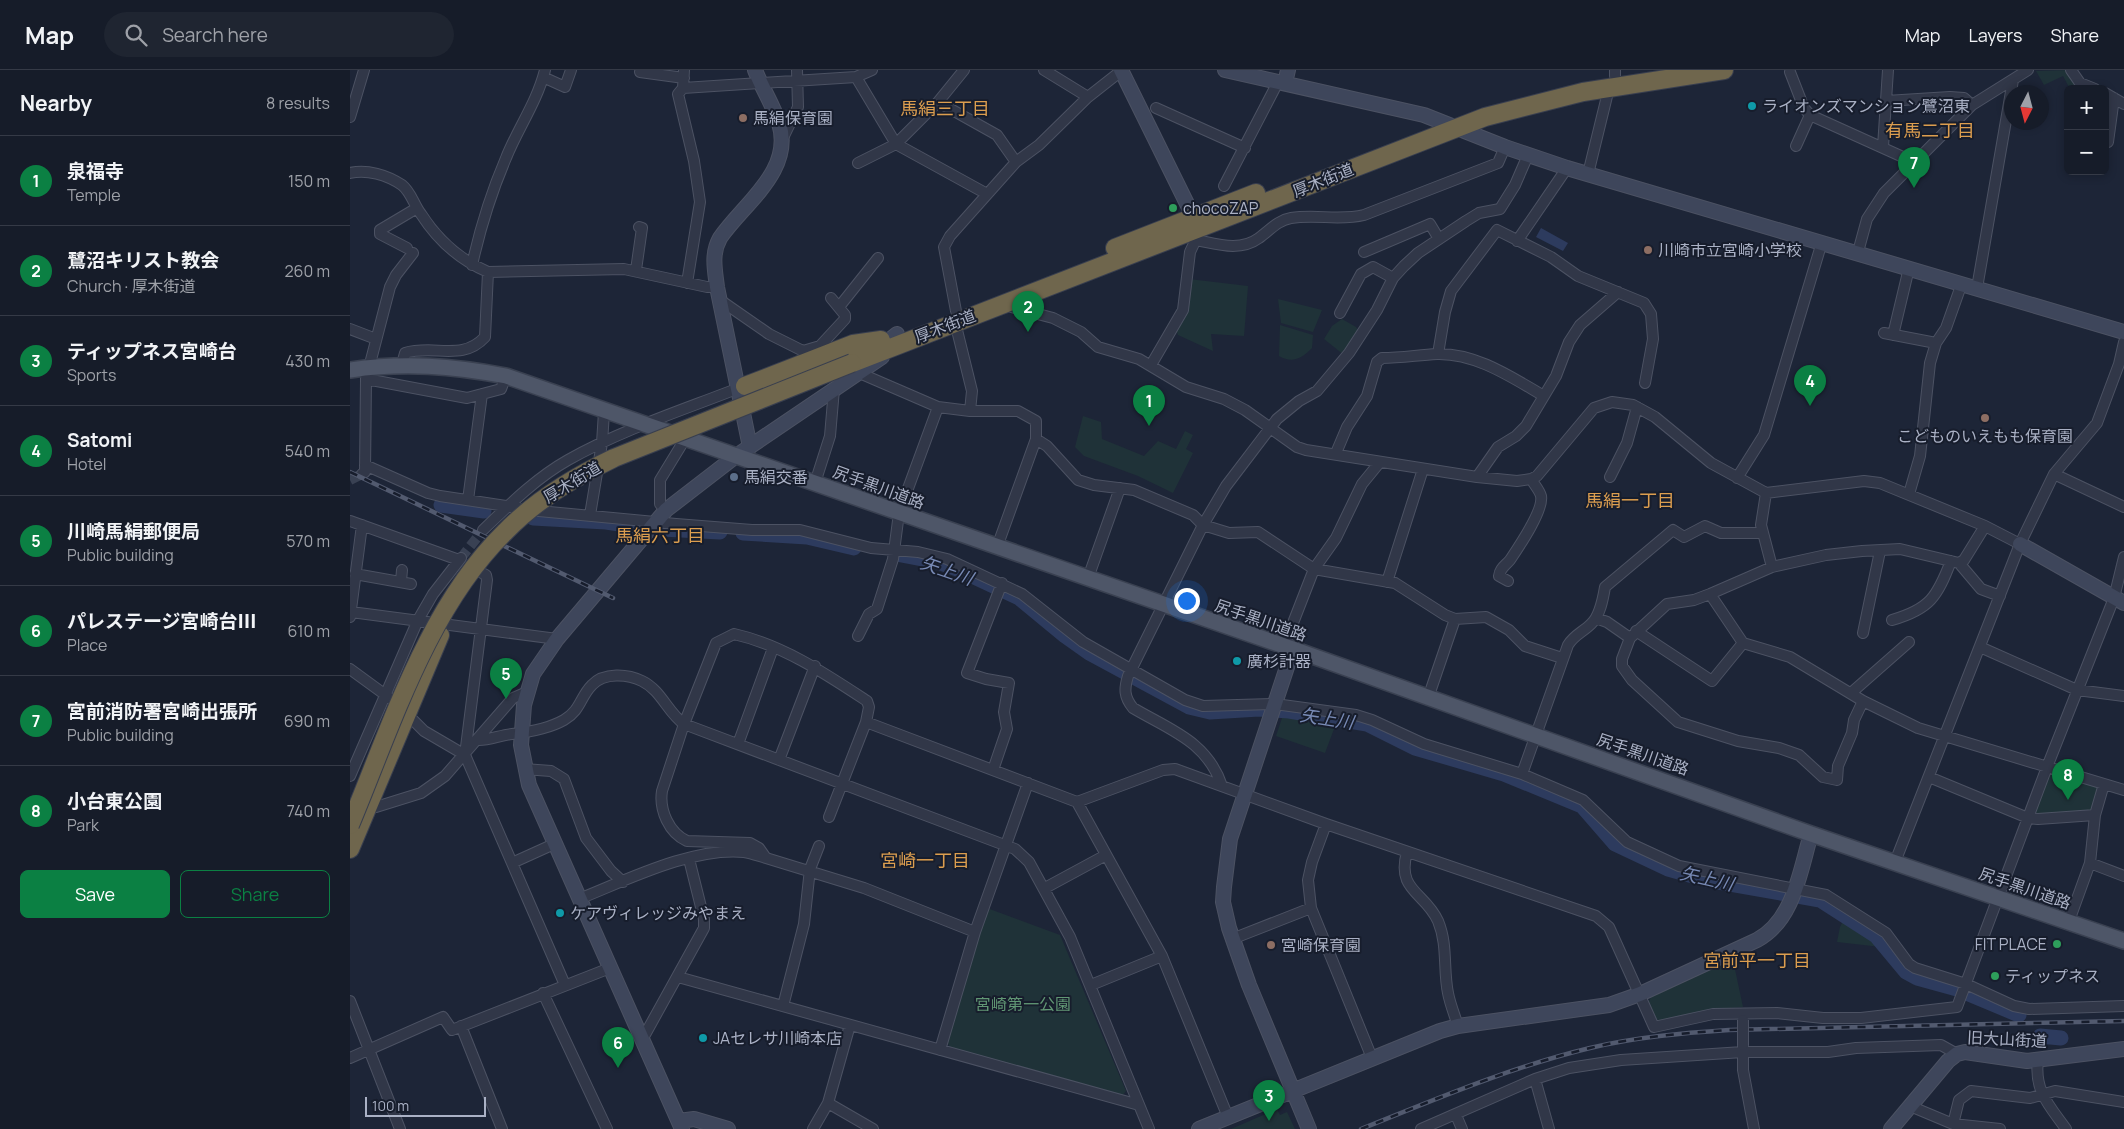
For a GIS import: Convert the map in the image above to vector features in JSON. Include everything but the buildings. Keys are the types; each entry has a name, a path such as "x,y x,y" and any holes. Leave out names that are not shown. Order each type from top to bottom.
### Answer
{"highway":[{"name":"厚木街道","path":"351,839 425,647 442,614 470,571 511,526 542,499 570,481 614,458 856,361 896,338 1197,229 1441,120 1512,97 1558,86 1654,70"},
{"name":"厚木街道","path":"956,316 1003,304 1457,127 1518,107 1613,78 1724,70"},
{"name":"厚木街道","path":"350,798 405,667 433,609 473,550 504,517 555,478 607,449 856,361 896,338"},
{"path":"741,387 853,344 896,338"},
{"path":"506,540 540,511 596,473 683,438"},
{"path":"351,839 368,806 406,713 446,624 480,569"}],"main road":[{"name":"尻手黒川道路","path":"350,370 367,373 402,364 466,368 506,376 604,412 815,483 1289,648 1811,834 2124,941"}],"street":[{"path":"350,117 364,70"},
{"path":"472,265 488,206 506,156 529,114 544,74 565,87 571,70"},
{"path":"755,70 775,114 782,140"},
{"path":"640,72 684,79 761,83 797,75 856,77 872,70"},
{"path":"858,163 896,144 938,102 964,70"},
{"path":"1044,70 1088,97"},
{"path":"970,411 972,391 944,247 950,236 1016,162 1039,145 1088,97 1121,70 1197,229 1232,247 1244,245 1258,239 1288,218 1305,216 1352,218 1364,215 1498,163 1505,147"},
{"path":"1225,70 1284,78 1441,120 1505,147 1567,168 1858,252 2124,332"},
{"path":"1883,147 1888,70"},
{"path":"1858,252 1867,218 1874,205 1914,162 1972,105 2028,70"},
{"path":"2071,70 2080,83 2085,85"},
{"path":"1790,72 1804,108 1810,115 1914,162"},
{"path":"750,447 741,387 718,294 714,263 718,241 772,174 780,158 782,140 798,107 797,75"},
{"path":"856,77 896,144 987,194"},
{"path":"1224,186 1284,78"},
{"path":"1588,174 1613,78"},
{"path":"684,79 678,94 695,168 700,202 687,283"},
{"path":"1977,288 2013,80"},
{"path":"1886,101 1950,96 1964,98 1972,105"},
{"path":"2109,130 2110,96 2124,104"},
{"path":"938,102 997,134 1016,162"},
{"path":"1156,108 1245,148"},
{"path":"1796,146 1810,115"},
{"path":"1222,786 1213,766 1197,745 1133,708 1125,694 1124,686 1130,671 1162,604 1203,525 1226,486 1277,419 1300,401 1317,391 1349,353 1377,310 1393,278 1418,253 1479,213 1500,209 1515,185 1528,155"},
{"path":"1517,241 1567,168"},
{"path":"350,173 372,172 403,186 417,208 449,247 472,265 488,272 607,268 636,270 687,283 718,294 769,334 804,351 820,346 845,319 845,315 831,298"},
{"path":"417,208 380,230 380,234 410,250 390,287 367,373 364,469 428,493 468,500 540,511 752,530 800,530 894,553 918,552 947,559 1002,583 1033,601 1053,620 1083,642 1130,671 1185,700 1203,706 1275,704 1364,717 1424,744 1522,774 1583,800 1627,842 1679,866 1793,892 1826,895 1886,933 1909,964 1964,990 2029,1009 2124,1006"},
{"path":"1364,252 1430,224 1439,239"},
{"path":"636,270 642,228 639,227"},
{"path":"1151,365 1183,310 1190,252 1197,229"},
{"path":"1438,354 1445,312 1451,291 1498,230 1551,257 1578,276 1644,302 1651,314 1653,339 1645,383"},
{"path":"1737,478 1764,435 1822,242"},
{"path":"839,307 878,258"},
{"path":"1340,313 1361,274 1373,267 1393,278"},
{"path":"1909,268 1888,334 1936,343"},
{"path":"402,364 405,353 416,350 463,352 482,341 485,337 488,272"},
{"path":"1909,494 1920,456 1930,363 1936,343 1946,328 1962,284"},
{"path":"1477,477 1498,447 1516,436 1526,426 1556,376 1569,342 1580,325 1618,292"},
{"path":"1003,304 1053,318 1081,332 1098,347 1138,359 1186,387 1224,399 1238,406 1298,447 1380,462 1477,477 1517,481 1531,480 1537,476 1594,408 1612,402 1637,407 1655,417 1711,463 1766,493 1864,481 1880,483 1985,526 2119,601"},
{"path":"350,330 376,339"},
{"path":"1895,862 1946,737 2020,544 2054,474 2096,423 2119,364 2124,342"},
{"path":"1336,454 1347,427 1367,396 1377,362 1382,358 1438,354 1475,360 1488,364 1544,396"},
{"path":"728,1129 694,1119 680,1125 642,1040 603,971 579,899 536,803 524,769 520,734 527,692 539,663 666,510 736,456 834,389 856,361 938,407 970,411 1018,412 1036,421 1036,439 997,547"},
{"path":"367,373 467,398 500,389 506,376"},
{"path":"483,530 508,506 567,460 644,425 741,387"},
{"path":"815,483 830,436 834,389"},
{"path":"468,500 482,394"},
{"path":"858,636 869,614 877,609 894,553 899,513 938,407"},
{"path":"1610,476 1626,443 1637,407"},
{"path":"590,515 602,443 604,412"},
{"path":"666,510 660,504 660,480 683,438"},
{"path":"1036,439 1047,446 1078,480 1094,485 1134,490 1193,515 1203,525 1229,533 1258,532 1314,569 1395,583 1445,615 1456,619 1486,617 1509,630 1525,646 1562,658"},
{"path":"1309,1129 1232,939 1224,902 1224,870 1230,839 1275,704 1289,648 1314,569 1336,538 1362,484 1380,462"},
{"path":"1387,582 1423,468"},
{"path":"2054,474 2124,507"},
{"path":"1508,581 1499,576 1500,570 1508,562 1527,534 1542,502 1541,495 1531,480"},
{"path":"1088,578 1120,488"},
{"path":"1766,493 1760,524 1772,567"},
{"path":"350,521 460,559 433,594 418,620 350,776"},
{"path":"362,525 350,614 418,620 557,639"},
{"path":"1522,774 1562,658 1572,638 1591,625 1596,618 1604,599 1605,588 1673,530 1684,537 1705,526 1722,533 1761,533"},
{"path":"1863,702 1854,720 1852,733 1838,766 1837,780 1823,777 1799,755 1779,748 1738,741 1678,722 1632,680 1622,666 1622,659 1633,635 1667,604 1694,600 1772,567 1826,555 1900,549 1955,562 1964,560 1985,526"},
{"path":"1863,633 1880,551"},
{"path":"1077,802 1163,770 1175,769 1326,824 1596,916 1609,927 1654,1027 1713,1014 1744,1016 1777,1013 1822,1018 1861,1018 1957,1007 2077,690 2119,601 2124,557"},
{"path":"1955,562 1981,589 2000,596"},
{"path":"1892,620 1930,603 1955,562"},
{"path":"480,569 487,578 465,755 565,985"},
{"path":"355,574 401,576 411,584"},
{"path":"993,770 1007,729 1004,712 1009,683 967,673 1002,583"},
{"path":"1710,594 1743,643 1790,657 1863,702 1918,728 2124,790"},
{"path":"1596,618 1633,635 1712,681 1743,643"},
{"path":"1428,698 1456,619"},
{"path":"766,858 759,848 750,843 687,841 678,837 671,829 660,803 662,791 684,724 716,643 734,634 773,648 815,666 867,701 869,707 866,722 829,817"},
{"path":"1851,693 1910,642"},
{"path":"1980,647 2077,690 2124,696"},
{"path":"738,744 773,648"},
{"path":"779,760 815,666"},
{"path":"350,670 386,694 424,731 465,755"},
{"path":"479,740 520,734 563,720 577,710 592,685 609,676 625,676 643,681 661,697 674,717 684,724 1005,845 1021,853 1045,888 1091,985 1149,1129"},
{"path":"368,806 376,807 421,793 445,776 479,740 513,698 527,692"},
{"path":"866,722 1077,802 1162,956 1228,1117"},
{"path":"524,769 551,770 564,779 586,838 611,871 623,882"},
{"path":"1929,777 2028,818 2095,815"},
{"path":"940,1050 974,932 1028,783"},
{"path":"2070,921 2090,863 2095,815 2104,784"},
{"path":"1326,824 1310,871 1311,908 1372,1058"},
{"path":"1199,1129 1372,1058 1458,1026 1609,1004 1640,994 1768,934 1783,917 1811,834"},
{"path":"512,864 554,844"},
{"path":"783,1006 804,924 810,870 818,846"},
{"path":"579,899 689,859 730,852 745,852 810,870 864,888 974,932"},
{"path":"1407,852 1403,864 1405,878 1437,918 1442,932 1446,951 1448,993 1458,1026"},
{"path":"1045,888 1106,855"},
{"path":"642,1040 704,928 704,919 689,859"},
{"path":"2090,863 2124,876"},
{"path":"1232,939 1311,908"},
{"path":"1091,985 1162,956"},
{"path":"350,1058 442,1017 452,1030 603,971"},
{"path":"678,977 1139,1105"},
{"path":"543,993 607,1129"},
{"path":"350,1001 400,1129"},
{"path":"1744,1016 1743,1070 1754,1129"},
{"path":"813,1129 828,1102 850,1025"},
{"path":"461,1026 502,1129"},
{"path":"1422,1129 1535,1079 1569,1068 1621,1060 1743,1048 1828,1052 1856,1048 1941,1045 1957,1054"},
{"name":"旧大山街道","path":"1891,1129 1957,1054 1966,1052 2027,1061 2124,1049"},
{"path":"2038,1060 2036,1077 2043,1096 2066,1129"},
{"path":"1535,1079 1549,1129"},
{"path":"1953,1124 1959,1100 1971,1091 2030,1098 2056,1091 2124,1102"},
{"path":"828,1102 873,1129"},
{"path":"1910,1106 1953,1124 2000,1129"},
{"path":"1456,1114 1462,1129"}],"green space":[{"path":"2069,70 2082,85 2068,85 2063,76 2044,85 2036,71"},
{"path":"1189,279 1248,286 1244,336 1211,334 1213,351 1178,335 1176,329"},
{"path":"1278,299 1322,310 1313,332 1281,323"},
{"path":"1342,319 1356,327 1360,333 1344,355 1324,339 1332,326"},
{"path":"1280,325 1313,335 1312,348 1305,355 1293,360 1279,356"},
{"path":"1083,416 1101,422 1102,439 1144,456 1158,441 1176,449 1185,431 1193,435 1186,449 1193,453 1173,493 1138,476 1084,456 1075,447"},
{"path":"1283,715 1337,721 1325,753 1276,736"},
{"path":"2055,772 2096,785 2099,791 2093,810 2087,813 2038,817 2035,814 2049,775"},
{"name":"宮崎第一公園","path":"987,908 1060,935 1126,1091 1122,1096 950,1048 947,1041"},
{"path":"1844,919 1875,937 1881,947 1837,942"},
{"path":"1733,960 1743,1007 1709,1010 1662,1021 1656,1019 1648,1003 1651,997"},
{"path":"1277,1109 1280,1115 1287,1112 1295,1129 1231,1129"}],"water":[{"path":"1541,228 1568,243 1563,251 1536,237"}],"waterway":[{"name":"矢上川","path":"441,505 484,511"},
{"name":"矢上川","path":"533,518 606,522 633,526"},
{"name":"矢上川","path":"662,529 720,532"},
{"name":"矢上川","path":"743,533 807,537 854,548"},
{"name":"矢上川","path":"896,554 938,562 1019,598 1089,653 1189,707 1210,712 1259,709 1289,711 1367,724 1415,748 1504,774 1582,806 1615,844 1668,869 1707,880 1820,900 1876,936 1906,972 1917,978 1957,989 2019,1015"},
{"name":"矢上川","path":"2040,1036 2061,1038"}],"tunnel":[{"path":"350,480 362,474"},
{"path":"461,558 483,530"}],"railway":[{"path":"350,472 613,598"},
{"path":"1361,1129 1474,1084 1531,1064 1607,1044 1642,1038 1729,1030 2124,1021"}],"place":[{"name":"ライオンズマンション鷺沼東","path":"1752,106"},
{"name":"馬絹保育園","path":"743,118"},
{"name":"宮前消防署宮崎出張所","path":"1914,188"},
{"name":"chocoZAP","path":"1173,208"},
{"name":"川崎市立宮崎小学校","path":"1648,250"},
{"name":"鷺沼キリスト教会","path":"1028,332"},
{"name":"Satomi","path":"1810,406"},
{"name":"こどものいえもも保育園","path":"1985,418"},
{"name":"泉福寺","path":"1149,426"},
{"name":"馬絹交番","path":"734,477"},
{"name":"廣杉計器","path":"1237,661"},
{"name":"川崎馬絹郵便局","path":"506,699"},
{"name":"小台東公園","path":"2068,800"},
{"name":"ケアヴィレッジみやまえ","path":"560,913"},
{"name":"FIT PLACE","path":"2057,944"},
{"name":"宮崎保育園","path":"1271,945"},
{"name":"ティップネス","path":"1995,976"},
{"name":"JAセレサ川崎本店","path":"703,1038"},
{"name":"パレステージ宮崎台Ⅲ","path":"618,1068"},
{"name":"ティップネス宮崎台","path":"1269,1121"}],"district":[{"name":"馬絹三丁目","path":"945,108"},
{"name":"有馬二丁目","path":"1930,130"},
{"name":"馬絹一丁目","path":"1630,500"},
{"name":"馬絹六丁目","path":"660,535"},
{"name":"宮崎一丁目","path":"925,860"},
{"name":"宮前平一丁目","path":"1757,960"}]}
